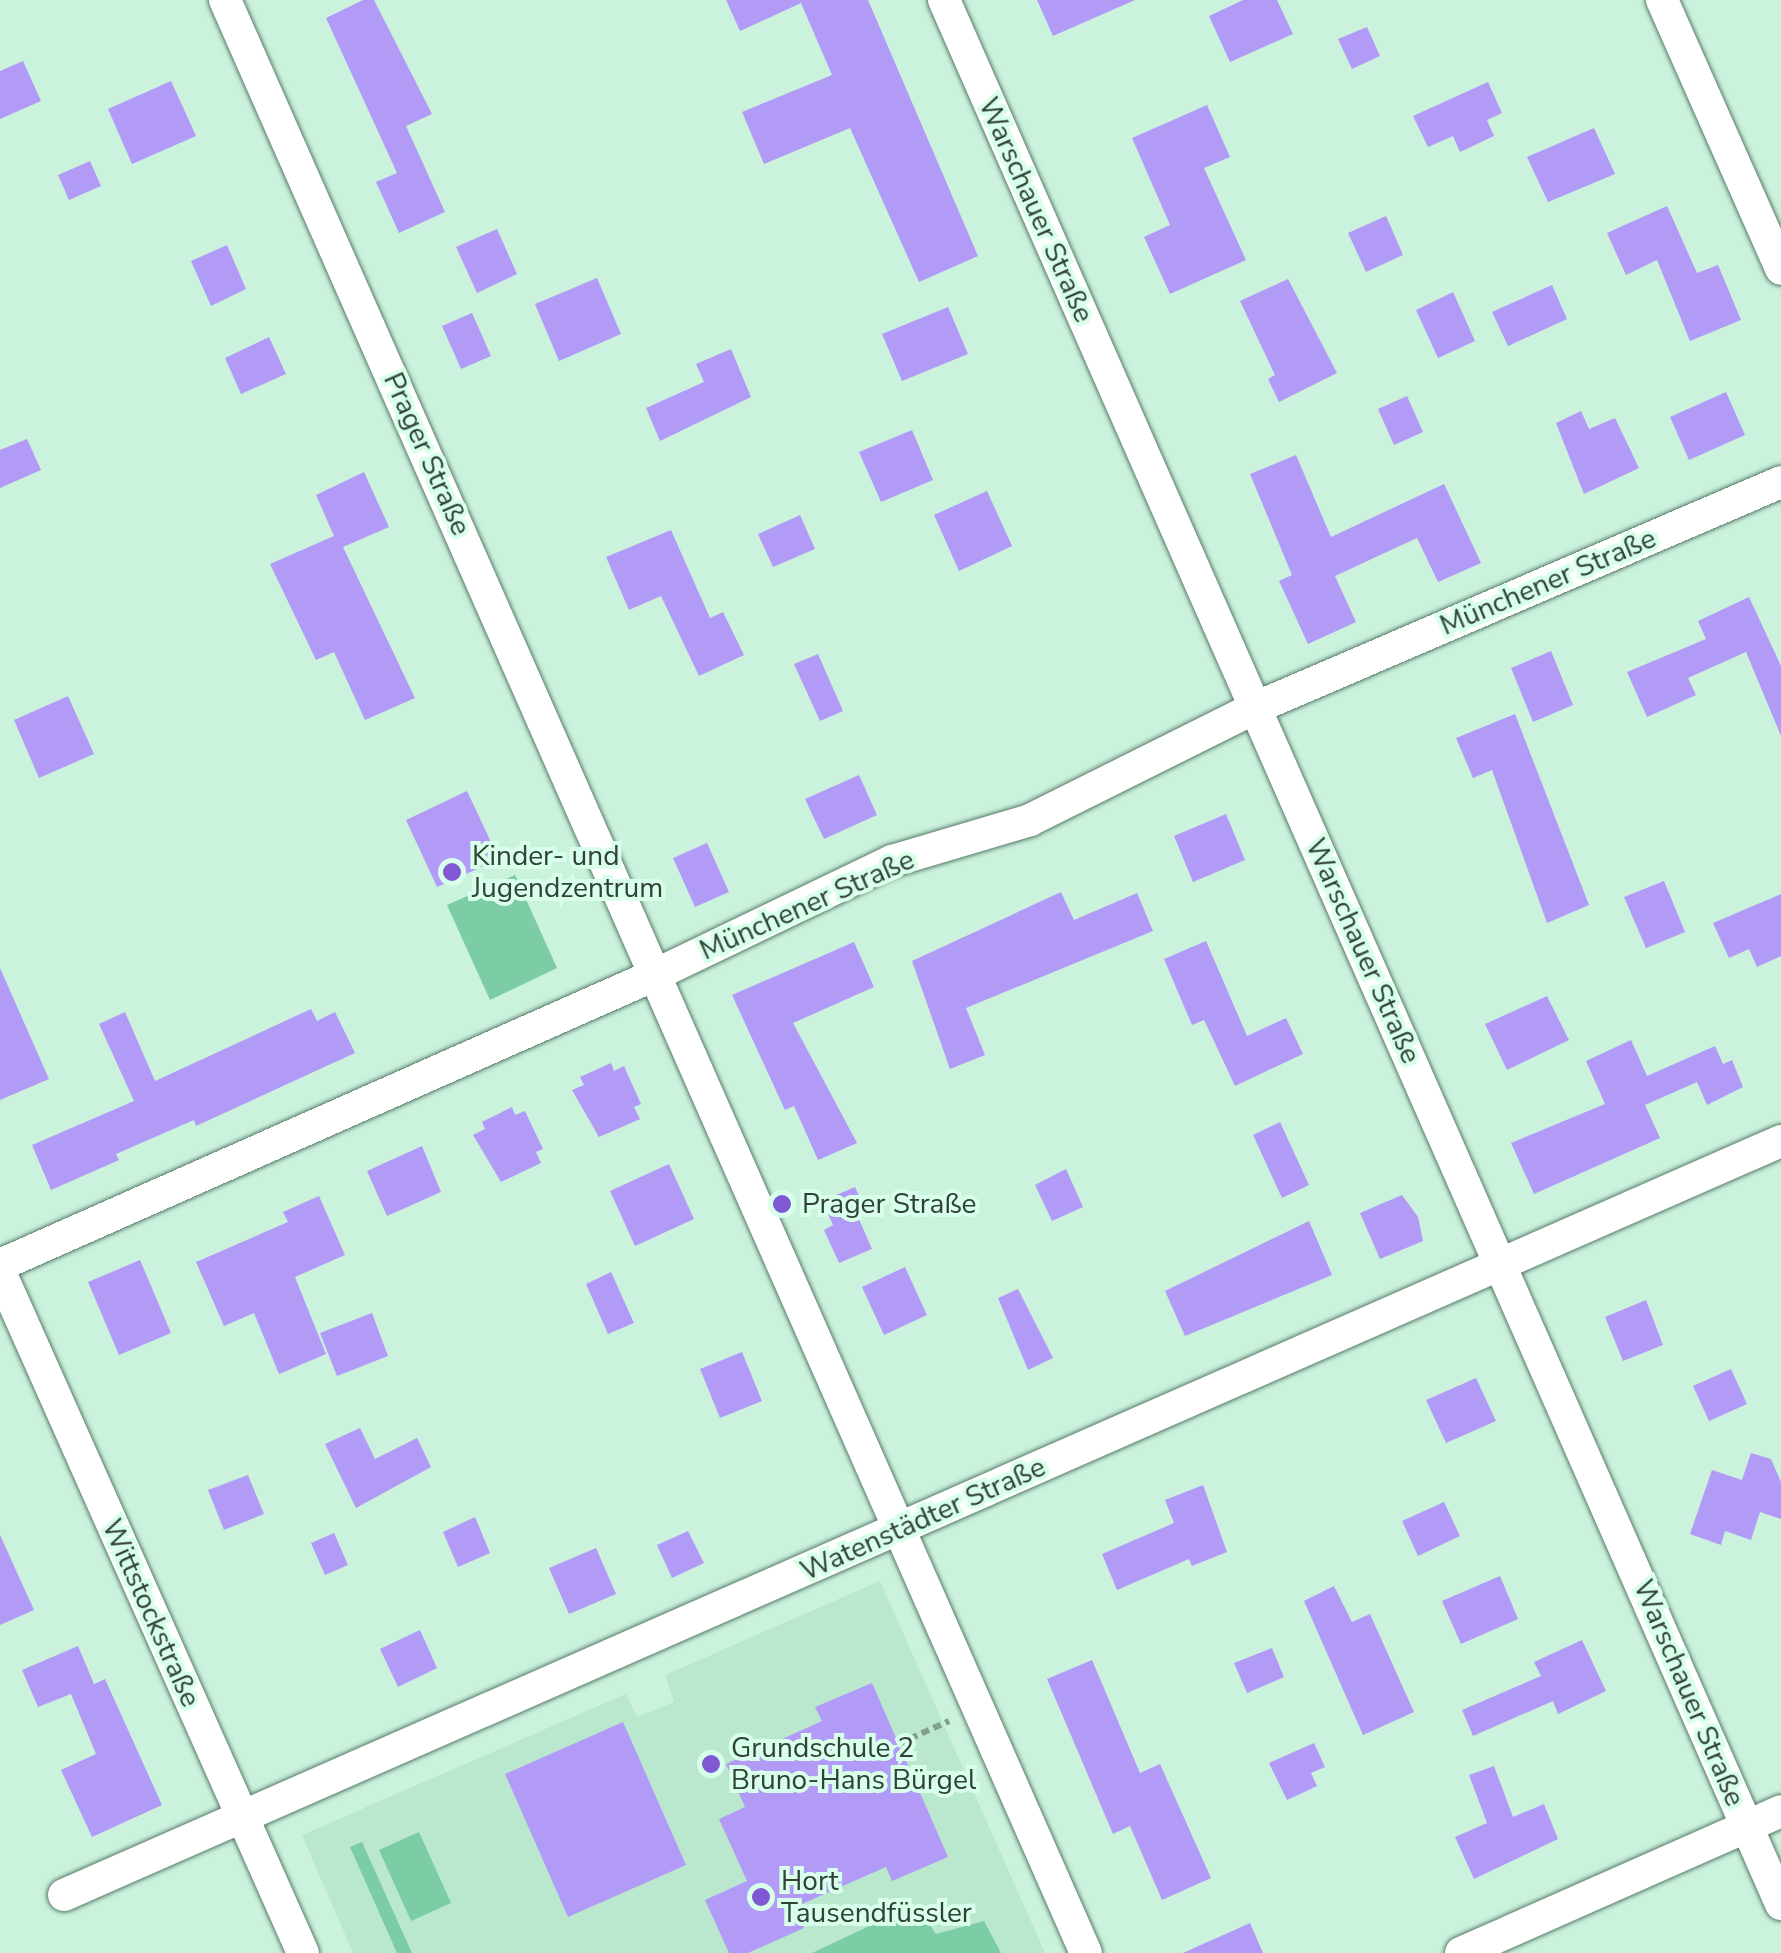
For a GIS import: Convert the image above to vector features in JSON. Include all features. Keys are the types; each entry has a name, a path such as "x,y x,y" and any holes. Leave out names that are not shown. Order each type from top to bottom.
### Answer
{"street":[{"name":"Prager Straße","path":"225,0 1086,1953"},
{"name":"Warschauer Straße","path":"944,0 1781,1904"},
{"path":"1662,0 1781,270"},
{"name":"Münchener Straße","path":"0,1269 657,974 892,861 1030,820 1255,708 1781,482"},
{"name":"Watenstädter Straße","path":"64,1895 1781,1140"},
{"name":"Wittstockstraße","path":"0,1269 304,1953"},
{"path":"1461,1953 1781,1811"}],"path":[{"path":"898,1744 937,1726"}],"shaded area":[{"path":"515,875 557,968 490,1000 447,905"},
{"name":"Grundschule 2 Bruno-Hans Bürgel","path":"880,1581 1045,1953 353,1953 302,1835 626,1694 637,1717 674,1702 665,1675"},
{"path":"419,1832 451,1903 411,1921 379,1850"},
{"path":"362,1842 412,1953 397,1953 350,1847"},
{"path":"916,1904 936,1934 984,1921 1001,1953 812,1953"}],"building":[{"path":"363,0 374,0 432,114 406,126 445,212 399,233 376,182 397,173 326,18"},
{"path":"726,0 868,0 978,256 919,282 850,128 764,164 742,112 832,75 801,3 740,31"},
{"path":"1037,0 1135,0 1053,36"},
{"path":"1243,0 1277,0 1293,34 1230,62 1209,16"},
{"path":"1367,27 1380,56 1352,69 1338,39"},
{"path":"23,61 41,101 0,119 0,71"},
{"path":"171,81 196,136 132,164 108,109"},
{"path":"1488,82 1502,113 1487,120 1494,136 1460,152 1453,136 1428,147 1413,116"},
{"path":"1207,105 1230,157 1204,168 1246,260 1170,294 1144,237 1170,225 1132,138"},
{"path":"1594,128 1615,174 1548,202 1527,157"},
{"path":"90,161 101,186 69,200 58,175"},
{"path":"1667,206 1697,273 1718,265 1741,320 1690,341 1657,260 1626,275 1607,233"},
{"path":"1386,216 1403,255 1366,272 1348,233"},
{"path":"497,229 517,274 477,293 456,247"},
{"path":"227,245 246,289 211,306 191,261"},
{"path":"597,278 621,334 559,361 535,304"},
{"path":"1288,279 1337,373 1279,402 1268,379 1275,375 1240,301"},
{"path":"1552,285 1567,319 1508,346 1492,312"},
{"path":"1453,292 1475,341 1438,358 1416,310"},
{"path":"948,307 968,354 902,381 882,334"},
{"path":"472,313 491,356 461,369 442,326"},
{"path":"269,337 286,374 241,394 225,358"},
{"path":"731,349 751,397 660,441 646,408 704,382 696,364"},
{"path":"1726,392 1745,435 1689,460 1670,417"},
{"path":"1407,396 1423,432 1394,445 1378,409"},
{"path":"1581,411 1589,429 1615,418 1639,468 1584,494 1556,423"},
{"path":"912,430 933,480 881,502 859,452"},
{"path":"27,439 41,470 0,488 0,450"},
{"path":"1296,455 1331,537 1444,484 1481,563 1438,582 1417,538 1335,576 1356,622 1308,644 1279,581 1292,575 1250,474"},
{"path":"364,472 389,527 343,547 415,698 365,720 334,652 316,660 270,564 334,536 316,495"},
{"path":"987,491 1012,546 959,571 934,515"},
{"path":"800,515 815,549 773,567 758,534"},
{"path":"671,530 710,618 723,612 744,655 699,676 661,596 629,610 606,557"},
{"path":"1749,597 1781,666 1781,736 1746,652 1688,678 1696,695 1647,717 1627,672 1706,639 1698,621"},
{"path":"1551,651 1573,705 1533,722 1511,668"},
{"path":"818,654 843,711 820,721 794,664"},
{"path":"68,696 94,754 39,778 14,720"},
{"path":"1515,714 1589,905 1547,923 1492,770 1473,778 1456,738"},
{"path":"859,775 877,815 824,839 805,799"},
{"path":"467,791 499,859 437,887 406,820"},
{"path":"1226,814 1245,860 1193,882 1174,836"},
{"path":"707,843 729,892 695,907 673,858"},
{"path":"1664,881 1685,932 1646,948 1624,897"},
{"path":"1061,892 1074,920 1137,893 1153,931 966,1008 985,1055 950,1069 912,961"},
{"path":"1781,894 1781,956 1757,967 1749,949 1729,958 1713,923"},
{"path":"1206,941 1247,1036 1286,1018 1303,1054 1235,1086 1204,1020 1192,1025 1164,959"},
{"path":"854,942 874,987 793,1023 857,1143 818,1160 794,1106 785,1110 732,995"},
{"path":"0,968 49,1079 0,1100"},
{"path":"1547,996 1569,1040 1507,1070 1485,1024"},
{"path":"311,1009 317,1021 335,1012 355,1053 196,1126 194,1120 116,1154 119,1160 51,1190 32,1145 134,1101 99,1024 125,1012 155,1081"},
{"path":"1631,1040 1647,1076 1715,1046 1723,1064 1732,1060 1743,1087 1707,1105 1697,1082 1645,1105 1660,1138 1534,1194 1511,1143 1605,1104 1586,1061"},
{"path":"611,1063 614,1071 624,1066 641,1104 634,1107 640,1119 599,1137 572,1090 584,1085 580,1077"},
{"path":"512,1107 515,1115 525,1111 543,1149 536,1152 541,1163 501,1182 473,1135 485,1129 482,1122"},
{"path":"1280,1122 1309,1185 1282,1198 1253,1135"},
{"path":"422,1146 441,1192 387,1216 367,1171"},
{"path":"669,1164 694,1219 635,1246 610,1191"},
{"path":"1066,1169 1083,1207 1052,1221 1035,1185"},
{"path":"855,1187 867,1213 858,1217 872,1249 839,1263 824,1230 833,1225 822,1201"},
{"path":"1402,1195 1418,1217 1423,1241 1380,1259 1360,1213"},
{"path":"319,1196 345,1255 295,1277 326,1354 279,1374 254,1313 224,1326 196,1262 288,1222 283,1212"},
{"path":"1309,1221 1332,1275 1185,1336 1165,1291"},
{"path":"140,1260 171,1333 119,1355 88,1282"},
{"path":"905,1267 927,1315 884,1335 862,1287"},
{"path":"611,1272 634,1323 608,1334 586,1284"},
{"path":"1018,1289 1053,1358 1028,1370 998,1298"},
{"path":"1646,1300 1663,1345 1623,1361 1605,1317"},
{"path":"372,1313 388,1356 337,1376 320,1333"},
{"path":"742,1352 762,1401 720,1418 700,1369"},
{"path":"1731,1369 1747,1404 1709,1421 1693,1386"},
{"path":"1476,1378 1496,1421 1446,1443 1426,1400"},
{"path":"360,1428 375,1459 417,1438 431,1467 356,1508 325,1444"},
{"path":"1751,1453 1771,1459 1781,1482 1781,1519 1760,1512 1751,1540 1725,1531 1721,1545 1690,1534 1712,1470 1742,1480"},
{"path":"248,1475 264,1514 224,1530 208,1490"},
{"path":"1203,1485 1227,1552 1192,1566 1189,1559 1117,1590 1102,1554 1174,1523 1165,1500"},
{"path":"1444,1502 1460,1536 1418,1556 1402,1521"},
{"path":"475,1517 490,1553 458,1567 443,1532"},
{"path":"688,1531 704,1563 672,1578 657,1545"},
{"path":"334,1533 348,1565 325,1575 311,1543"},
{"path":"0,1535 34,1610 0,1625"},
{"path":"596,1548 616,1594 569,1614 549,1568"},
{"path":"1500,1576 1518,1619 1461,1644 1442,1601"},
{"path":"1334,1586 1352,1622 1370,1614 1414,1712 1363,1735 1304,1601"},
{"path":"420,1630 437,1668 398,1687 380,1649"},
{"path":"1582,1640 1606,1691 1558,1714 1553,1701 1473,1736 1462,1710 1541,1676 1534,1662"},
{"path":"78,1646 94,1684 105,1679 162,1805 92,1837 61,1770 96,1754 71,1694 38,1707 22,1670"},
{"path":"1272,1648 1284,1677 1247,1693 1234,1663"},
{"path":"1092,1660 1140,1773 1160,1764 1211,1878 1162,1900 1130,1826 1113,1834 1047,1679"},
{"path":"872,1683 948,1857 892,1881 886,1867 795,1907 804,1928 748,1953 729,1953 705,1900 747,1881 719,1819 745,1807 726,1764 822,1721 815,1707"},
{"path":"623,1722 686,1865 568,1917 505,1774"},
{"path":"1314,1743 1325,1767 1311,1773 1317,1786 1287,1800 1269,1763"},
{"path":"1494,1766 1513,1817 1544,1804 1558,1839 1474,1879 1455,1837 1487,1823 1469,1775"},
{"path":"1250,1923 1263,1953 1183,1953"}],"place":[{"name":"Kinder- und Jugendzentrum","path":"452,872"},
{"name":"Prager Straße","path":"782,1204"},
{"name":"Grundschule 2 Bruno-Hans Bürgel","path":"711,1764"},
{"name":"Hort Tausendfüssler","path":"761,1897"}]}
